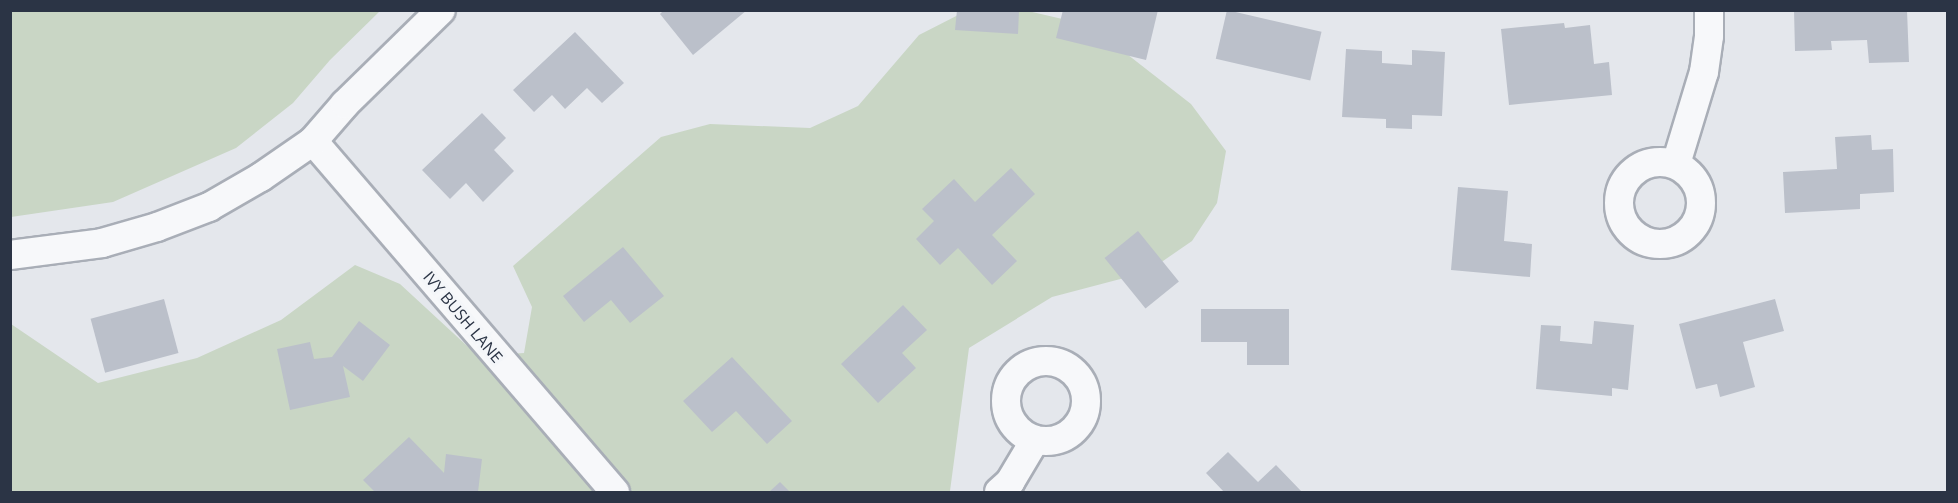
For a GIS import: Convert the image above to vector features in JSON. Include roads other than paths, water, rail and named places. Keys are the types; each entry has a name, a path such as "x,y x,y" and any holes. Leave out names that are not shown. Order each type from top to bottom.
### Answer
{"street":[{"path":"10,255 102,243 157,227 209,207 261,177 313,141 345,104 441,10"},
{"path":"1676,164 1704,72 1709,36 1709,10"},
{"name":"IVY BUSH LANE","path":"313,141 615,492"},
{"path":"999,492 1010,482 1035,440"}]}
